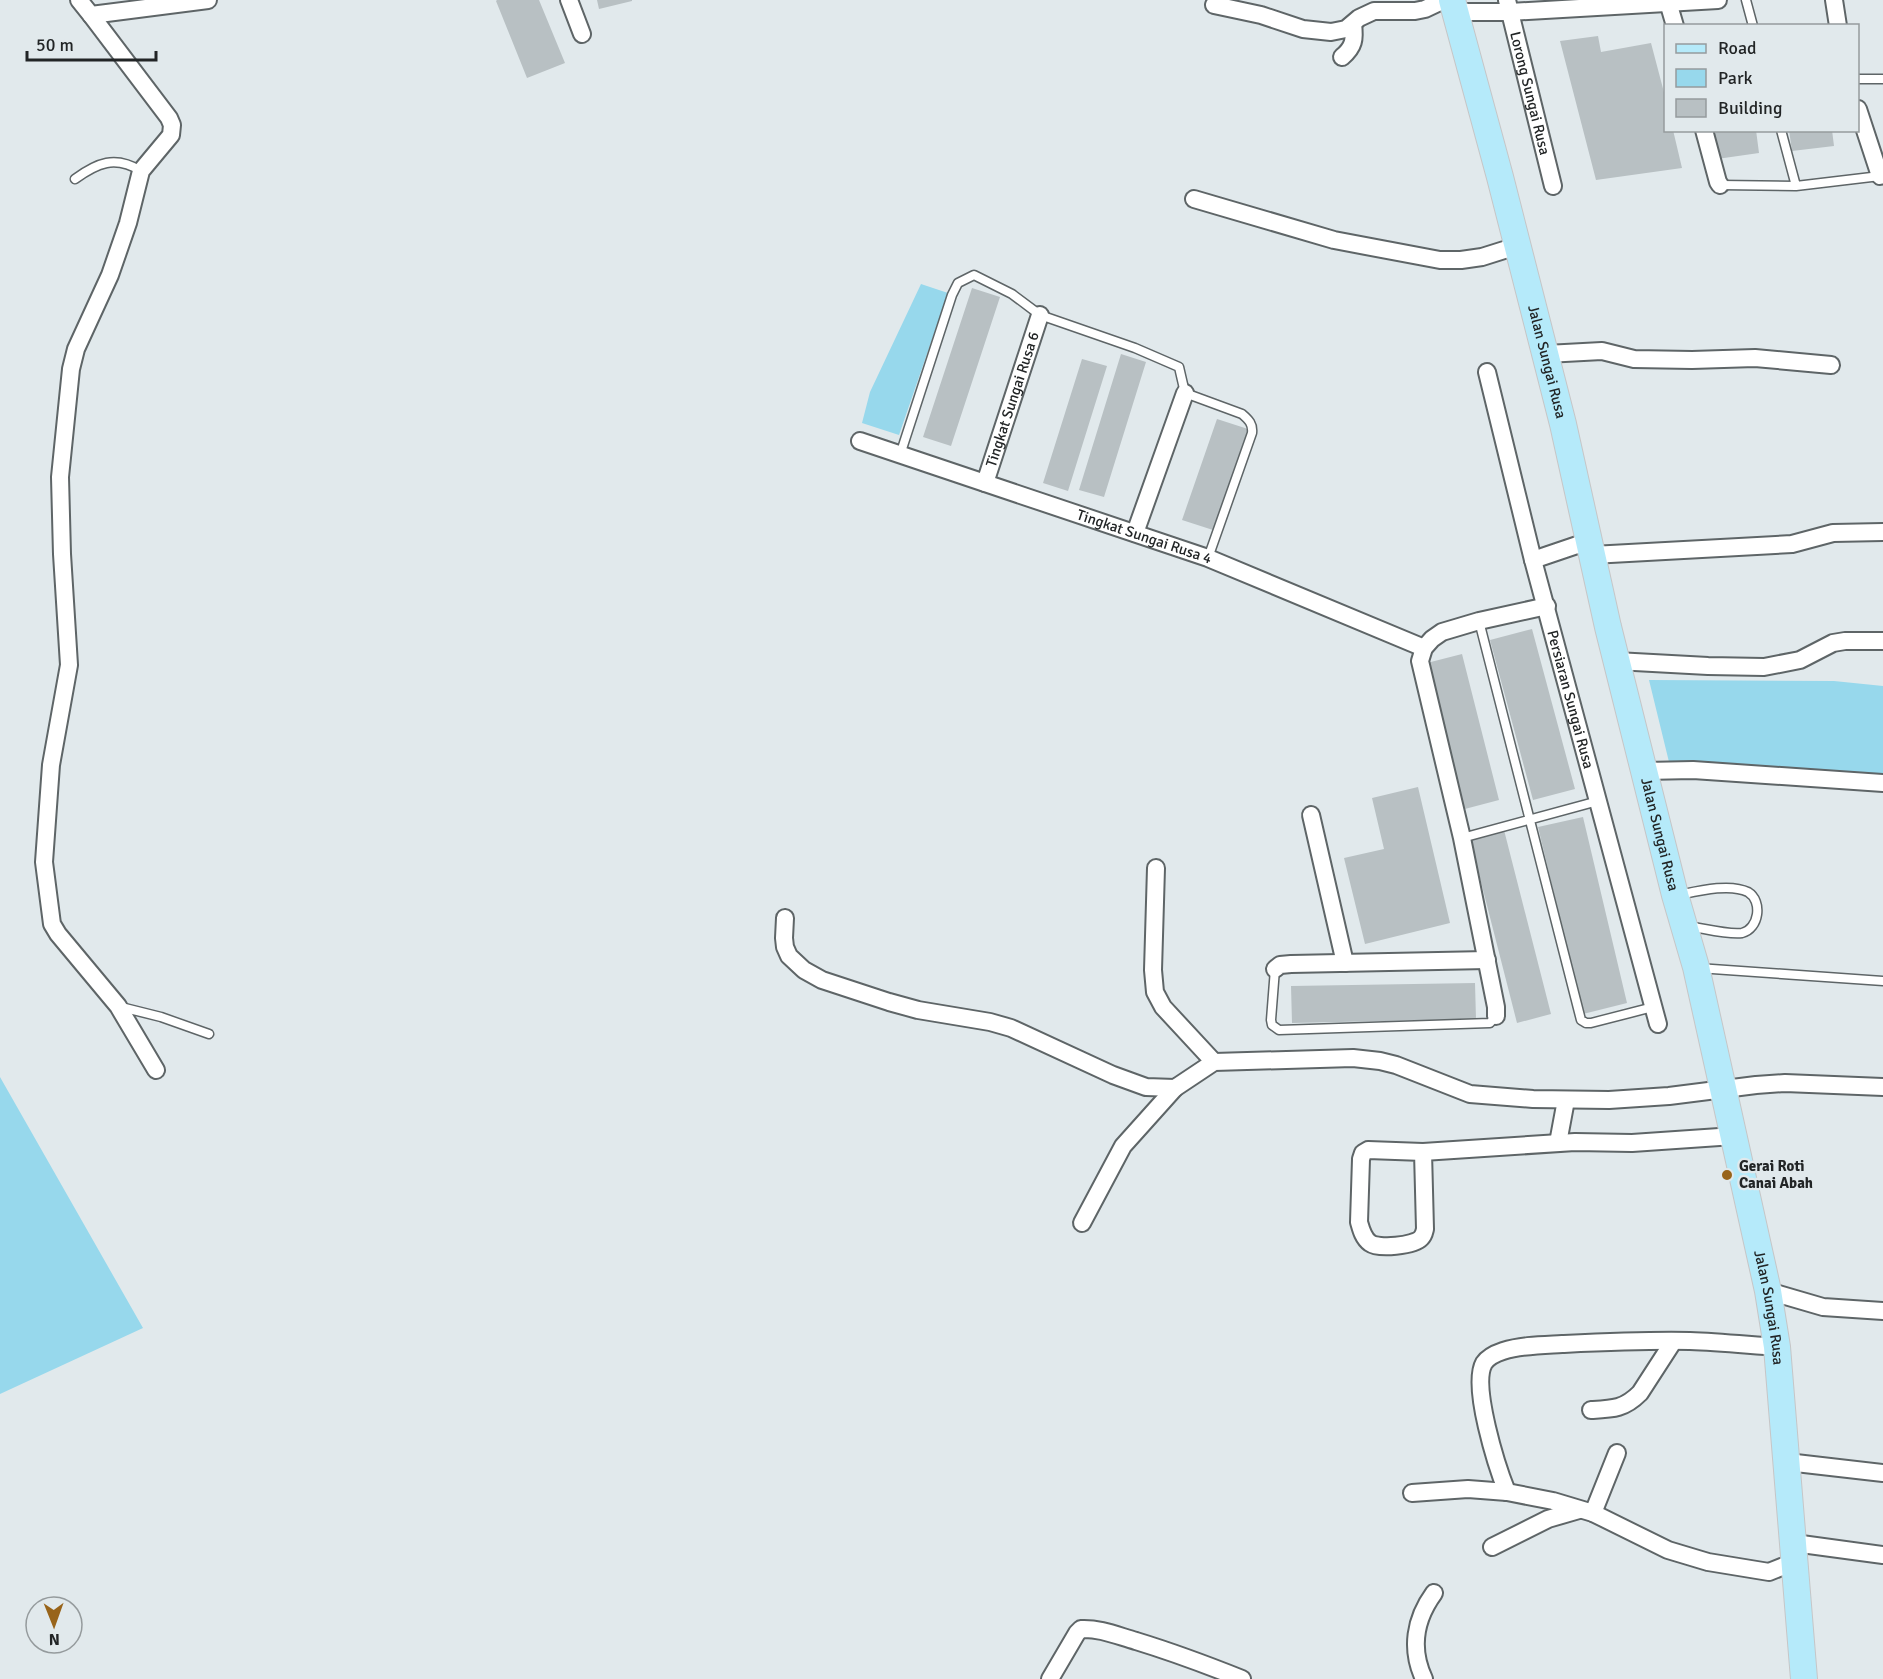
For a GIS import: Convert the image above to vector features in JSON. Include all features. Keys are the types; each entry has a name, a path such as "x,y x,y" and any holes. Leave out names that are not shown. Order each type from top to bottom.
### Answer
{"main road":[{"name":"Jalan Sungai Rusa","path":"1450,4 1500,177 1546,354 1616,661 1696,968 1768,1291 1777,1347 1804,1679"}],"street":[{"path":"80,0 172,125 171,135 141,171 128,223 110,275 76,349 71,369 60,477 69,665 51,765 44,862 52,924 118,1006 156,1070"},
{"path":"91,15 208,0"},
{"path":"569,0 582,34"},
{"path":"1214,5 1261,15 1303,29 1321,32 1338,31 1374,11 1415,10 1450,4 1508,6 1718,0"},
{"path":"1834,0 1839,24"},
{"path":"1668,2 1674,24"},
{"name":"Lorong Sungai Rusa","path":"1508,6 1553,186"},
{"path":"1342,57 1354,44 1353,24"},
{"path":"1859,114 1881,175"},
{"path":"1705,132 1720,185"},
{"path":"1194,200 1334,240 1431,259 1461,260 1517,246"},
{"name":"Tingkat Sungai Rusa 6","path":"985,483 1040,315"},
{"path":"1546,354 1591,350 1634,359 1755,358 1831,365"},
{"name":"Persiaran Sungai Rusa","path":"1487,372 1533,560 1658,1024"},
{"path":"1135,533 1185,393"},
{"name":"Tingkat Sungai Rusa 4","path":"860,441 1208,558 1424,648"},
{"path":"1533,560 1591,548 1792,544 1833,533 1883,532"},
{"path":"1496,1016 1496,1006 1462,838 1420,661 1424,648 1442,632 1546,606"},
{"path":"1616,661 1764,667 1800,660 1833,643 1883,641"},
{"path":"1645,771 1693,770 1883,783"},
{"path":"1311,815 1345,963"},
{"path":"1156,868 1152,970 1155,992 1163,1007 1214,1062"},
{"path":"786,918 785,947 789,956 804,970 822,980 918,1010 981,1020 1011,1028 1113,1075 1146,1087 1175,1088"},
{"path":"1275,969 1280,965 1291,964 1487,960"},
{"path":"1082,1223 1123,1146 1175,1088 1214,1062 1353,1058 1380,1061 1410,1070 1470,1094 1566,1100 1669,1096 1785,1083 1883,1087"},
{"path":"1558,1143 1566,1100"},
{"path":"1423,1152 1425,1229 1423,1235 1416,1242 1407,1244 1371,1245 1361,1231 1359,1222 1360,1167 1363,1153 1372,1149 1423,1152 1558,1143 1632,1143 1734,1136"},
{"path":"1768,1291 1823,1307 1883,1311"},
{"path":"1507,1492 1492,1445 1480,1384 1484,1363 1502,1351 1523,1347 1623,1341 1707,1342 1777,1347"},
{"path":"1591,1410 1620,1408 1635,1398 1673,1342"},
{"path":"1586,1512 1617,1454"},
{"path":"1787,1462 1883,1473"},
{"path":"1412,1493 1468,1489 1507,1492 1553,1501 1586,1512 1668,1550 1708,1562 1769,1572 1794,1553 1883,1555"},
{"path":"1492,1547 1548,1519 1586,1512"},
{"path":"1424,1679 1416,1656 1417,1625 1426,1604 1434,1593"},
{"path":"1050,1679 1077,1633 1081,1629 1089,1629 1180,1655 1242,1679"}],"lane":[{"path":"1746,0 1752,24"},
{"path":"1859,80 1883,79"},
{"path":"1782,132 1796,186"},
{"path":"75,179 88,169 109,162 127,163 141,171"},
{"path":"1720,185 1796,186 1881,175"},
{"path":"900,455 952,295 958,283 974,274 1012,294 1040,315 1135,348 1179,367 1185,393 1242,414 1249,420 1252,433 1208,558"},
{"path":"1479,621 1581,1020 1592,1023 1653,1007"},
{"path":"1462,838 1598,801"},
{"path":"1676,896 1700,890 1737,889 1748,892 1756,903 1757,913 1752,929 1744,932 1734,933 1684,926"},
{"path":"1696,968 1883,981"},
{"path":"1275,969 1271,1020 1272,1025 1279,1030 1490,1023 1496,1016"},
{"path":"118,1006 161,1017 209,1034"}],"green space":[{"path":"921,284 948,293 899,435 862,423 870,392"},
{"path":"1649,680 1834,681 1883,686 1883,774 1669,762"},
{"path":"0,1077 143,1328 0,1394"}],"building":[{"path":"497,0 539,0 565,63 527,78"},
{"path":"597,0 632,0 632,1 599,9"},
{"path":"1598,36 1601,52 1651,43 1664,92 1664,132 1673,132 1682,168 1596,180 1560,41"},
{"path":"1713,132 1756,132 1759,153 1717,159"},
{"path":"1789,132 1832,132 1834,146 1792,151"},
{"path":"972,288 1000,297 951,446 923,437"},
{"path":"1121,354 1146,362 1104,497 1079,490"},
{"path":"1082,359 1107,366 1068,491 1043,483"},
{"path":"1217,419 1248,429 1213,530 1182,520"},
{"path":"1532,629 1575,789 1533,800 1490,640"},
{"path":"1462,654 1499,800 1461,810 1423,664"},
{"path":"1418,787 1450,923 1365,944 1344,858 1384,849 1372,798"},
{"path":"1583,817 1627,1003 1583,1014 1538,827"},
{"path":"1504,830 1551,1014 1517,1023 1470,839"},
{"path":"1475,983 1476,1019 1292,1023 1291,986"}],"place":[{"name":"Gerai Roti Canai Abah","path":"1727,1175"}]}
